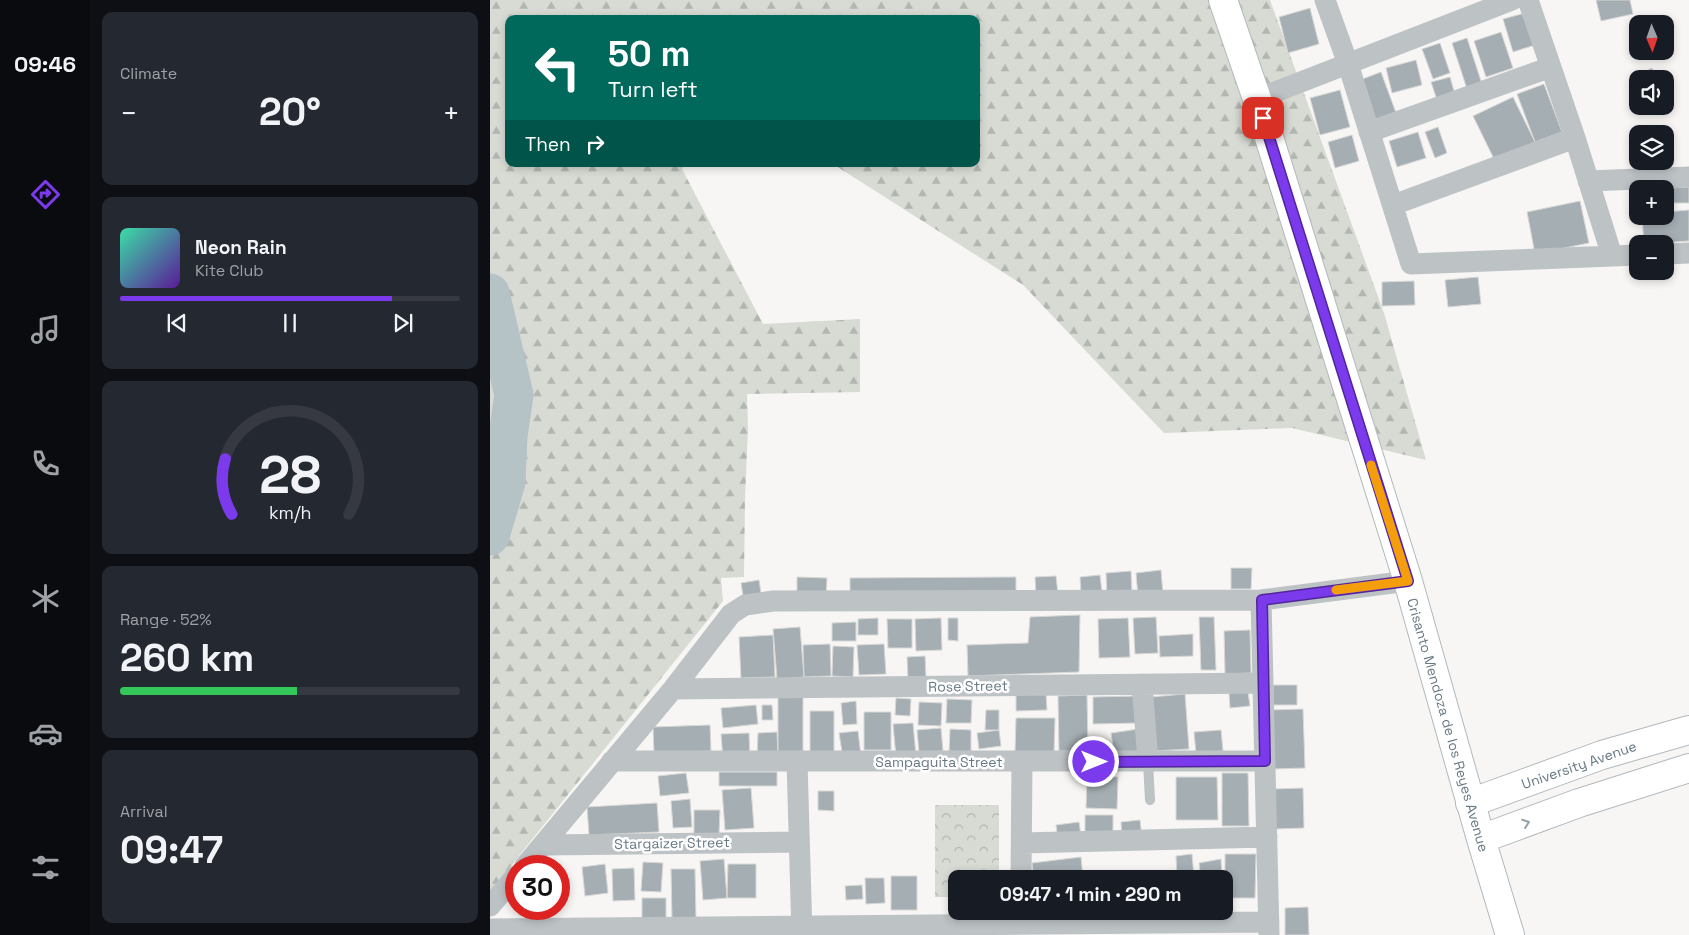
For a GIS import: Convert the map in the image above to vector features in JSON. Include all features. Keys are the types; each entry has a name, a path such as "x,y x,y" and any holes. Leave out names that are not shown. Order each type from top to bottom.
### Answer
{"main road":[{"name":"Crisanto Mendoza de los Reyes Avenue","path":"1223,0 1257,99 1408,581 1480,840 1510,935"},
{"name":"University Avenue","path":"1470,803 1602,755 1689,730"},
{"path":"1480,840 1579,803 1689,768"}],"street":[{"path":"1325,0 1348,64 1411,264 1629,255"},
{"path":"1257,99 1512,0"},
{"path":"1528,0 1612,256"},
{"path":"1369,132 1551,67"},
{"path":"1393,204 1574,138"},
{"path":"1588,181 1689,177"},
{"path":"1674,254 1689,253"},
{"path":"535,855 673,689 730,614 739,608 754,603 772,601 1262,600 1408,581"},
{"path":"1065,920 1269,929 1262,600"},
{"name":"Rose Street","path":"673,689 1263,683"},
{"path":"1142,684 1148,762"},
{"name":"Sampaguita Street","path":"612,761 1265,761"},
{"path":"797,762 802,931"},
{"path":"1021,870 1022,762"},
{"path":"1022,843 1267,837"},
{"name":"Stargaizer Street","path":"544,845 799,842"},
{"path":"490,906 505,889"},
{"path":"490,929 802,931 986,920"}],"lane":[{"path":"1148,762 1150,800"}],"green space":[{"path":"490,0 1270,0 1384,313 1426,460 1292,428 1164,433 1023,285 838,167 980,167 980,15 505,15 505,167 684,167 682,169 763,324 860,319 860,392 747,394 748,427 744,577 721,578 723,601 520,855 505,855 505,873 490,892"},
{"path":"935,805 999,805 999,870 948,870 948,897 935,897"}],"building":[{"path":"1596,0 1630,0 1633,14 1601,21"},
{"path":"1310,8 1319,44 1288,53 1279,17"},
{"path":"1525,13 1535,45 1513,52 1503,19"},
{"path":"1501,32 1513,68 1486,77 1474,41"},
{"path":"1467,38 1482,84 1467,89 1452,43"},
{"path":"1440,43 1450,73 1433,79 1422,49"},
{"path":"1416,60 1422,85 1392,93 1386,68"},
{"path":"1381,72 1399,121 1378,128 1360,80"},
{"path":"1450,77 1456,98 1438,103 1431,82"},
{"path":"1544,84 1562,132 1535,142 1517,94"},
{"path":"1340,90 1350,127 1320,135 1310,98"},
{"path":"1513,97 1535,142 1495,161 1473,116"},
{"path":"1438,127 1447,153 1435,158 1425,132"},
{"path":"1418,132 1426,158 1397,167 1389,141"},
{"path":"1352,135 1359,161 1335,168 1328,142"},
{"path":"1689,187 1689,203 1674,203 1674,188"},
{"path":"1580,201 1589,243 1535,254 1527,212"},
{"path":"1689,210 1689,241 1674,242 1674,235 1643,235 1643,225 1674,225 1674,211"},
{"path":"1478,277 1481,304 1448,307 1445,280"},
{"path":"1414,281 1415,305 1382,306 1382,282"},
{"path":"1231,568 1252,568 1251,589 1231,589"},
{"path":"1161,570 1163,594 1138,597 1136,573"},
{"path":"1131,571 1132,594 1107,595 1106,573"},
{"path":"1100,575 1102,592 1081,593 1080,577"},
{"path":"1056,576 1058,594 1036,595 1035,577"},
{"path":"797,577 827,578 826,599 797,598"},
{"path":"1016,577 1016,599 850,600 850,578"},
{"path":"759,580 762,600 744,602 741,583"},
{"path":"1080,615 1079,672 968,676 967,645 1028,643 1030,617"},
{"path":"1156,617 1158,653 1135,654 1133,618"},
{"path":"1199,617 1214,617 1216,670 1201,670"},
{"path":"878,618 878,635 858,635 858,619"},
{"path":"941,618 942,650 916,651 915,619"},
{"path":"948,618 958,618 958,641 948,640"},
{"path":"1128,618 1130,657 1099,658 1098,619"},
{"path":"887,619 912,619 912,648 888,648"},
{"path":"856,622 856,641 832,641 832,623"},
{"path":"800,627 804,677 777,679 773,629"},
{"path":"1250,630 1251,673 1225,674 1224,631"},
{"path":"1193,634 1193,656 1160,657 1159,636"},
{"path":"773,635 775,677 741,678 739,637"},
{"path":"830,644 831,676 804,677 803,645"},
{"path":"884,644 886,674 859,675 857,645"},
{"path":"833,646 854,647 853,677 832,676"},
{"path":"925,656 926,677 908,679 907,657"},
{"path":"1273,685 1297,685 1297,705 1273,705"},
{"path":"1248,692 1250,706 1230,708 1229,693"},
{"path":"1046,693 1047,710 1016,711 1016,694"},
{"path":"1185,694 1189,749 1155,751 1151,697"},
{"path":"1087,695 1088,751 1059,751 1058,696"},
{"path":"1137,696 1137,723 1093,724 1093,697"},
{"path":"778,697 803,697 803,757 778,757"},
{"path":"896,698 911,699 910,716 895,715"},
{"path":"947,699 972,700 971,723 946,723"},
{"path":"856,701 857,724 843,725 841,703"},
{"path":"919,702 942,703 941,726 918,725"},
{"path":"756,705 758,724 723,728 721,708"},
{"path":"762,705 772,705 773,720 762,720"},
{"path":"1303,709 1305,768 1273,769 1271,710"},
{"path":"986,710 999,710 999,730 985,730"},
{"path":"810,711 834,711 834,754 810,753"},
{"path":"864,712 891,712 891,750 864,750"},
{"path":"1016,718 1055,718 1054,752 1015,752"},
{"path":"913,723 916,756 896,757 893,724"},
{"path":"710,725 711,751 654,753 653,727"},
{"path":"941,728 943,751 919,752 917,730"},
{"path":"950,729 971,730 971,754 949,754"},
{"path":"1139,729 1143,754 1115,759 1111,733"},
{"path":"999,730 1001,746 979,749 977,733"},
{"path":"1221,730 1223,751 1196,753 1194,732"},
{"path":"858,731 861,756 843,758 839,733"},
{"path":"777,732 778,757 757,756 758,733"},
{"path":"749,733 750,758 723,759 721,734"},
{"path":"719,772 777,772 777,786 719,786"},
{"path":"686,773 689,793 660,796 658,776"},
{"path":"1222,773 1248,773 1249,826 1222,826"},
{"path":"1087,776 1118,777 1117,809 1086,808"},
{"path":"1176,777 1217,777 1218,820 1176,820"},
{"path":"751,788 754,828 725,830 722,790"},
{"path":"1303,788 1304,828 1275,829 1274,789"},
{"path":"818,791 834,791 834,811 818,810"},
{"path":"690,799 692,827 673,828 671,801"},
{"path":"657,803 659,832 589,835 587,807"},
{"path":"694,810 720,810 719,834 694,834"},
{"path":"1085,815 1113,815 1113,839 1085,839"},
{"path":"1140,820 1142,837 1122,839 1121,822"},
{"path":"1079,822 1081,836 1058,839 1056,825"},
{"path":"1192,854 1193,870 1177,870 1176,856"},
{"path":"1225,854 1256,854 1255,898 1233,898 1233,870 1225,870"},
{"path":"1081,857 1082,870 1033,870 1032,863"},
{"path":"724,859 727,898 703,900 700,861"},
{"path":"1221,859 1222,870 1200,870 1199,863"},
{"path":"643,862 663,863 661,892 641,891"},
{"path":"605,864 608,893 585,896 582,867"},
{"path":"728,864 756,864 756,898 727,898"},
{"path":"634,868 635,900 613,901 612,869"},
{"path":"671,869 695,869 696,919 672,919"},
{"path":"891,876 917,876 917,910 891,910"},
{"path":"865,878 884,878 885,903 866,904"},
{"path":"862,885 863,899 846,900 845,886"},
{"path":"642,898 666,898 666,924 642,924"},
{"path":"1308,907 1309,935 1285,935 1285,908"}],"waterway":[{"path":"490,293 514,395 508,436 506,482 490,536"}],"slow traffic":[{"path":"1336,590 1408,581 1371,465"}],"route":[{"path":"1094,762 1265,761 1262,600 1408,581 1263,118"}]}
